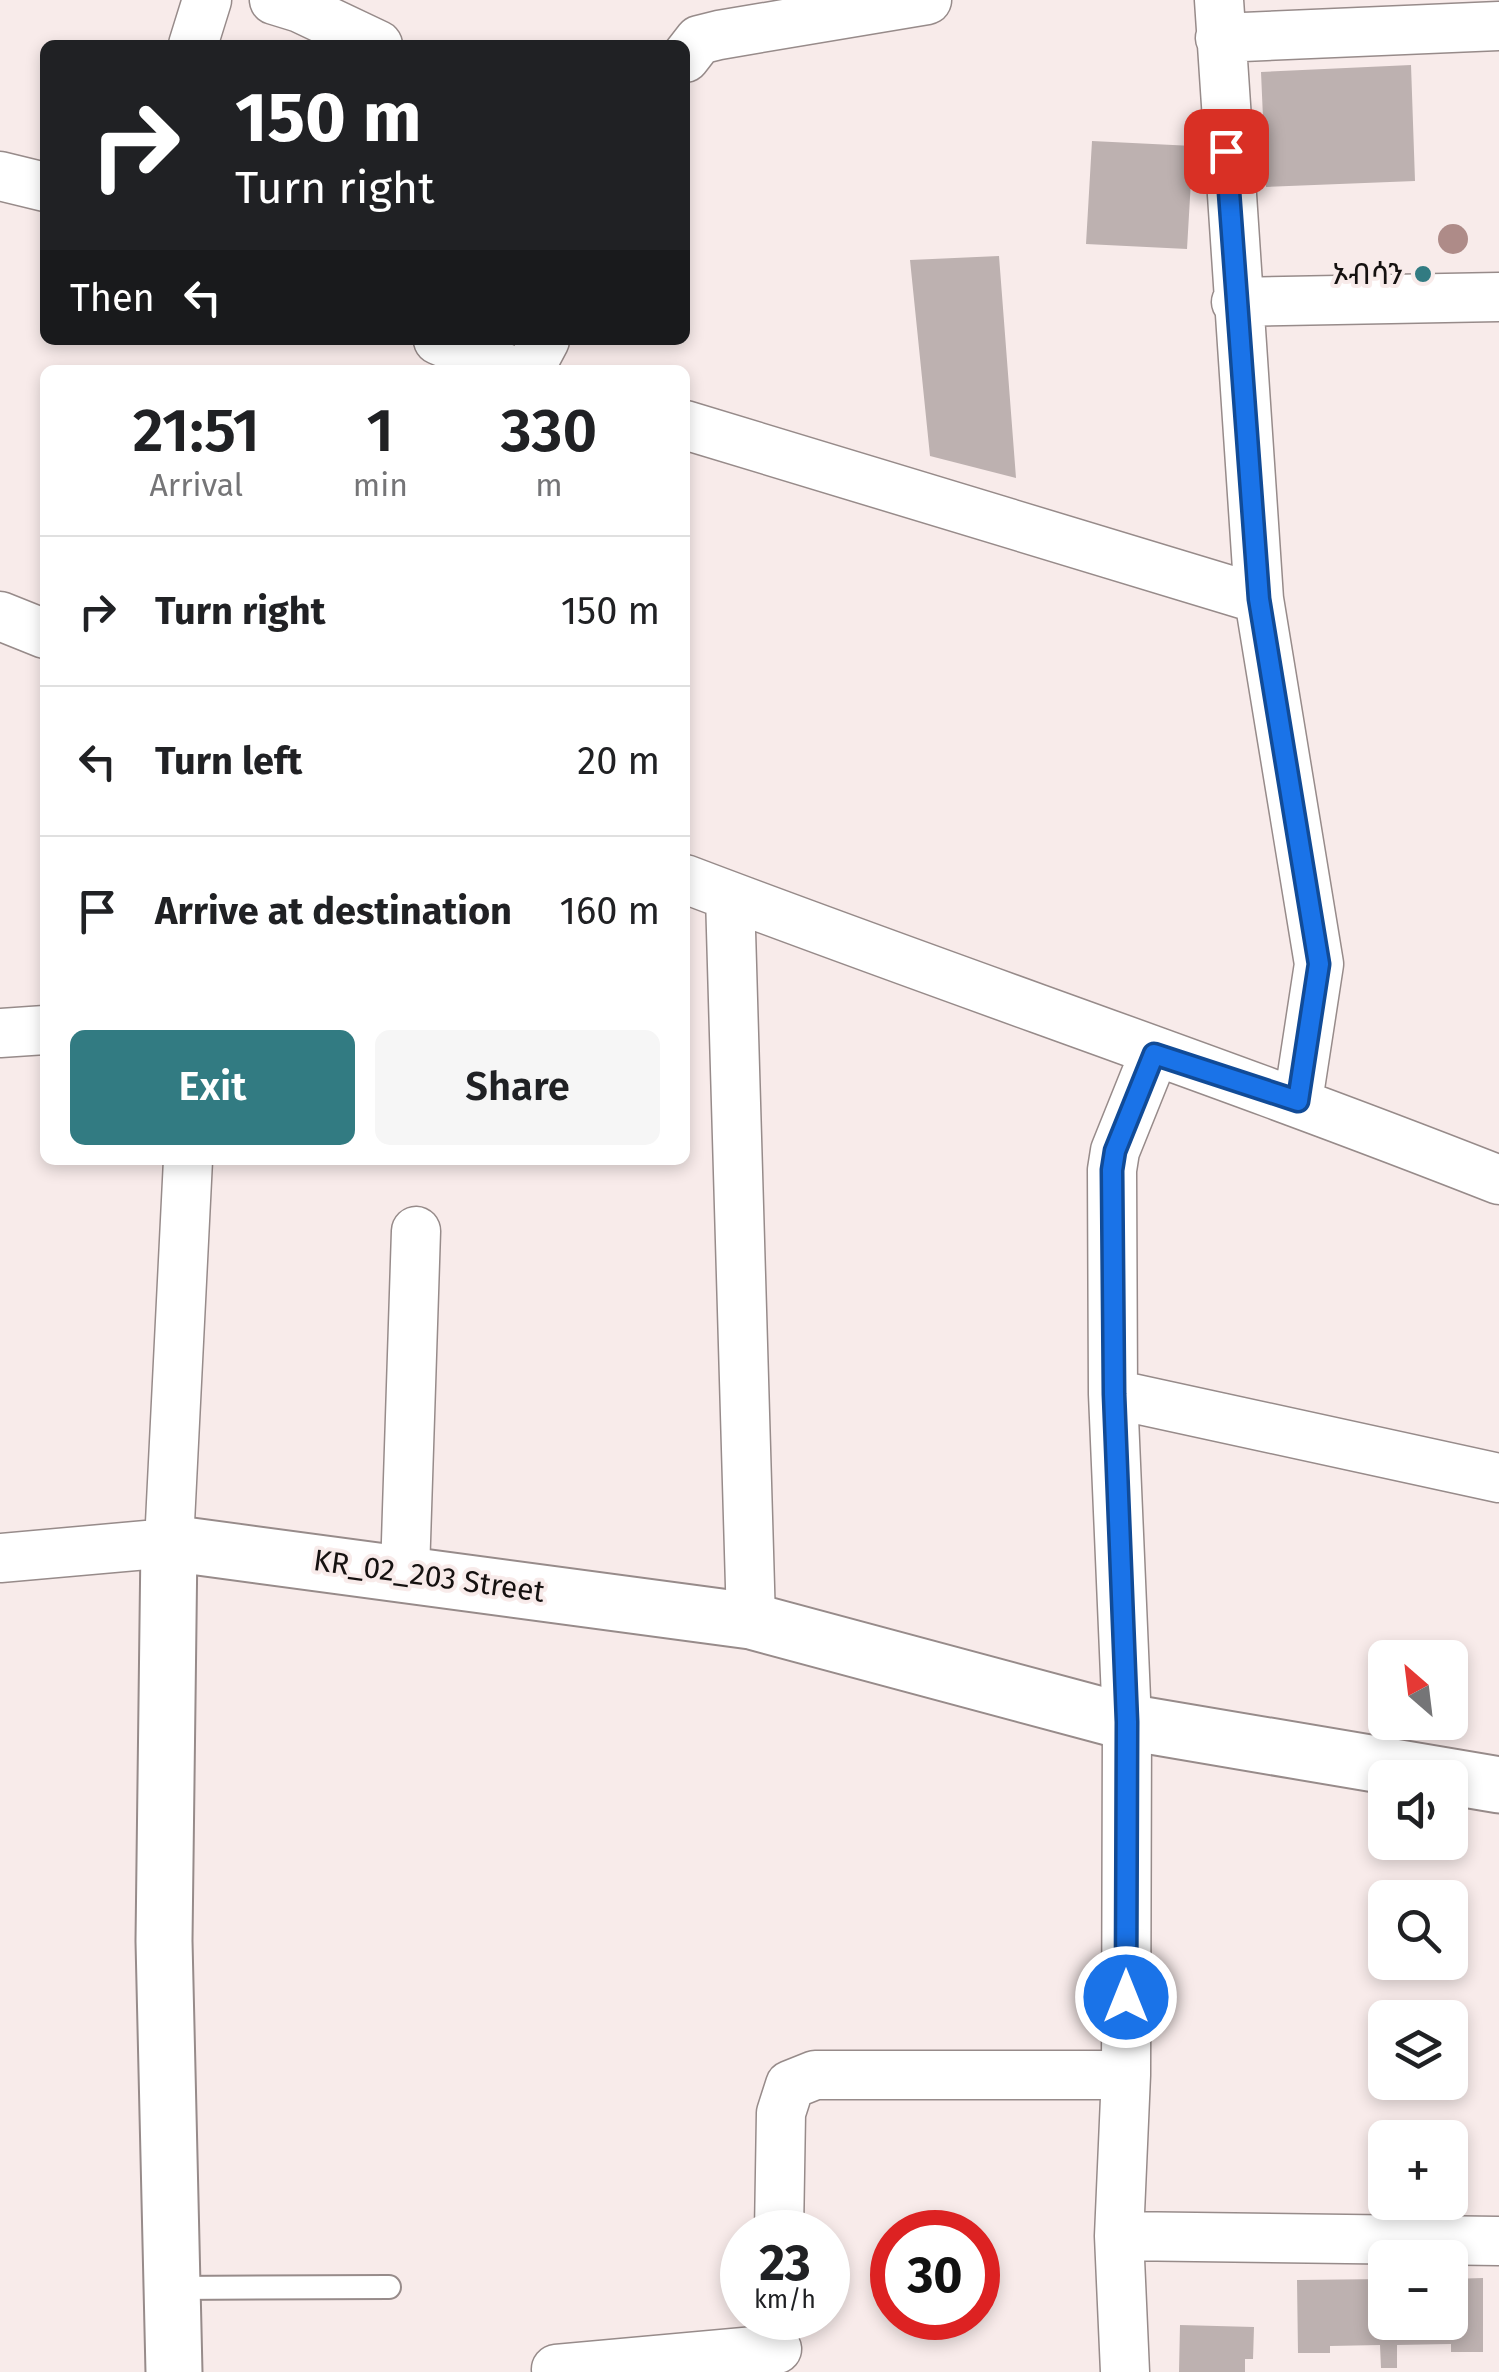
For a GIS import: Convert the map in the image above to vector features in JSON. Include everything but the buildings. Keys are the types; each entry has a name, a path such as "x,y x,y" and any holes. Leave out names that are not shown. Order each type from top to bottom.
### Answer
{"street":[{"path":"194,40 206,0"},
{"path":"274,0 366,40"},
{"path":"690,52 699,40 719,35 927,0"},
{"path":"1298,1101 1319,964 1259,599 1219,19 1499,26"},
{"path":"0,176 40,186"},
{"path":"1236,302 1499,297"},
{"path":"450,345 498,365"},
{"path":"690,427 1259,599"},
{"path":"0,616 40,632"},
{"path":"690,881 1154,1054 1298,1101 1499,1180"},
{"path":"730,896 750,1621"},
{"path":"0,1034 40,1030"},
{"path":"1125,2372 1119,2236 1126,2076 1127,1722 1114,1394 1112,1170 1115,1151 1154,1054"},
{"path":"174,2372 164,1941 169,1544 188,1165"},
{"path":"405,1572 416,1232"},
{"path":"1114,1394 1499,1478"},
{"path":"0,1558 169,1544"},
{"name":"KR_02_203 Street","path":"169,1544 405,1572 750,1621 1127,1722 1499,1785"},
{"path":"779,2210 781,2113 790,2085 815,2076 1126,2076"},
{"path":"1119,2236 1499,2242"},
{"path":"556,2368 778,2346"}],"lane":[{"path":"171,2288 390,2287"}],"place":[{"name":"ኦብሳን","path":"1423,274"}],"route":[{"path":"1126,1997 1127,1722 1114,1394 1115,1151 1154,1054 1298,1101 1319,964 1259,599 1226,151"}]}
